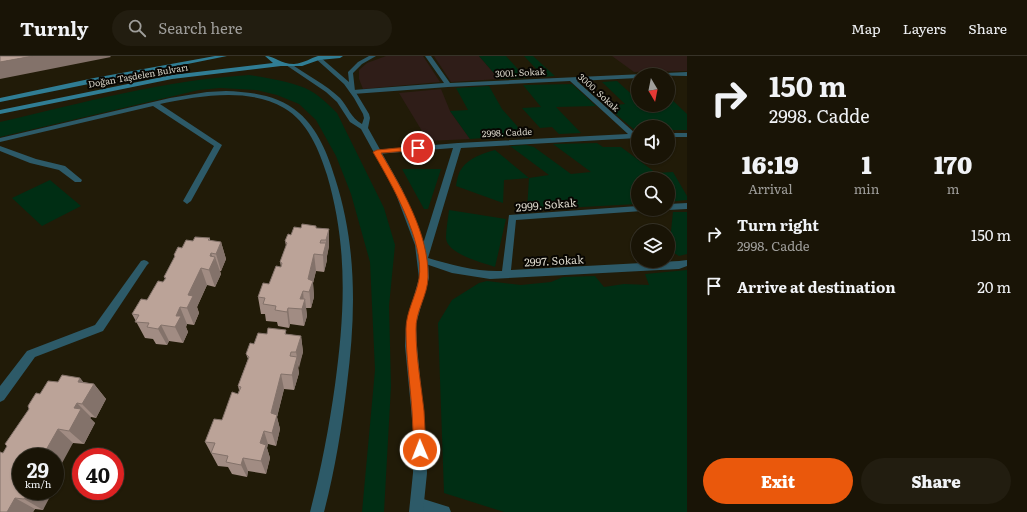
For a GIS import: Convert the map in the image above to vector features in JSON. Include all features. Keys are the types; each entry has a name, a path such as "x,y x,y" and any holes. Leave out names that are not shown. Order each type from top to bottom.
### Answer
{"main road":[{"name":"Doğan Taşdelen Bulvarı","path":"0,100 94,80 224,56"},
{"name":"Doğan Taşdelen Bulvarı","path":"268,56 272,61 289,65 306,64 319,57 340,56"},
{"name":"Doğan Taşdelen Bulvarı","path":"0,112 172,77 281,64"}],"street":[{"path":"353,92 350,74 360,63 373,56"},
{"path":"428,56 448,85"},
{"path":"319,57 353,92 366,114 367,118 364,128"},
{"path":"289,65 328,91 342,104 352,120 364,128 398,188 410,215 420,245 424,278 411,324 411,346 420,439 420,473 417,508 444,512"},
{"name":"3001. Sokak","path":"353,92 571,78 687,74"},
{"name":"3000. Sokak","path":"571,78 631,132"},
{"path":"0,140 155,104 200,95 221,93 252,95 276,101 291,108 303,118 325,159 335,189 347,249 350,307 347,341 334,434 326,481 317,512"},
{"path":"155,104 218,145 187,201"},
{"path":"675,135 687,135"},
{"name":"2998. Cadde","path":"377,152 458,145 631,136"},
{"path":"423,260 458,145"},
{"path":"0,148 33,161 62,168 78,180"},
{"path":"675,207 687,206"},
{"name":"2999. Sokak","path":"506,275 512,217 631,210"},
{"name":"2997. Sokak","path":"423,260 474,273 506,275 679,265 687,263"},
{"path":"0,396 31,354 99,328 144,263"}],"shaded area":[{"path":"386,56 423,56 440,82 363,89 359,79 359,70 367,63"},
{"path":"434,56 479,56 499,79 451,82"},
{"path":"612,56 687,56 687,71 675,71 675,68 631,68 631,70"},
{"path":"441,89 450,111 470,139 428,141 399,93"}],"green space":[{"path":"479,56 506,56 526,78 499,79"},
{"path":"524,56 533,56 555,76 544,77"},
{"path":"249,75 305,88 326,102 337,113 384,208 395,245 389,306 391,386 384,512 362,512 375,370 370,262 351,194 336,156 316,120 299,104 277,95 256,90 220,88 199,90 0,137 0,122 155,87"},
{"path":"617,81 631,94 631,112 675,112 675,103 687,114 687,130 675,130 675,120 631,120 631,127 606,106 625,104 602,82"},
{"path":"572,84 596,106 556,107 581,133 559,134 552,127 540,128 522,108 541,107 523,85"},
{"path":"489,86 502,109 525,135 470,139 450,111 468,110 456,88"},
{"path":"597,143 603,147 621,147 631,154 631,164 644,164 655,172 631,172 631,204 527,210 529,178 549,175 510,146 526,145 534,147 571,174 591,172 553,144"},
{"path":"495,150 529,178 504,180 503,203 456,186 460,172 468,161 477,156"},
{"path":"402,169 441,169 428,209 424,209"},
{"path":"675,175 687,196 687,200 675,201"},
{"path":"50,180 81,206 42,226 12,198"},
{"path":"449,210 506,219 495,267 466,257 452,249 446,238"},
{"path":"675,212 687,212 687,254 679,256 675,254 675,224 672,224 673,216 675,216"},
{"path":"687,270 687,512 504,512 444,493 438,323 452,300 479,283 487,281 521,285 551,282 563,277 595,276 604,287 624,284 649,285 645,274"}],"building":[{"path":"0,56 33,56 0,62"},
{"path":"302,224 316,226 316,228 329,229 326,240 321,240 320,243 326,243 323,255 314,254 308,279 313,281 309,292 303,291 300,299 305,299 302,309 288,308 287,312 275,310 276,306 263,304 265,298 258,297 263,283 269,284 276,266 281,267 282,263 280,262 287,243 285,241 288,234 291,235 294,227 301,228"},
{"path":"195,237 210,238 208,240 221,242 216,254 211,253 210,256 215,257 209,270 201,268 188,295 193,296 187,308 180,307 176,316 181,316 175,327 161,325 158,329 147,327 149,323 135,322 139,315 132,314 141,299 147,300 158,281 163,282 166,278 164,277 178,247 182,248 186,240 193,241"},
{"path":"268,328 286,330 285,334 301,336 296,352 291,352 290,356 297,357 292,375 281,374 271,413 277,415 272,433 264,431 260,443 266,445 261,461 243,458 241,465 226,462 228,456 211,453 215,443 205,442 214,419 222,420 232,392 238,394 241,387 238,386 249,357 246,354 250,343 254,344 258,333 267,334"},
{"path":"62,375 80,378 78,382 94,384 82,404 77,403 74,408 81,409 69,431 58,429 47,448 12,448 12,500 14,500 7,512 0,512 0,452 3,453 7,446 5,444 29,409 28,406 36,393 40,394 48,381 58,382"}],"route":[{"path":"418,148 377,152 398,188 410,215 420,245 423,260 424,278 411,324 411,346 418,412 420,450"}]}
